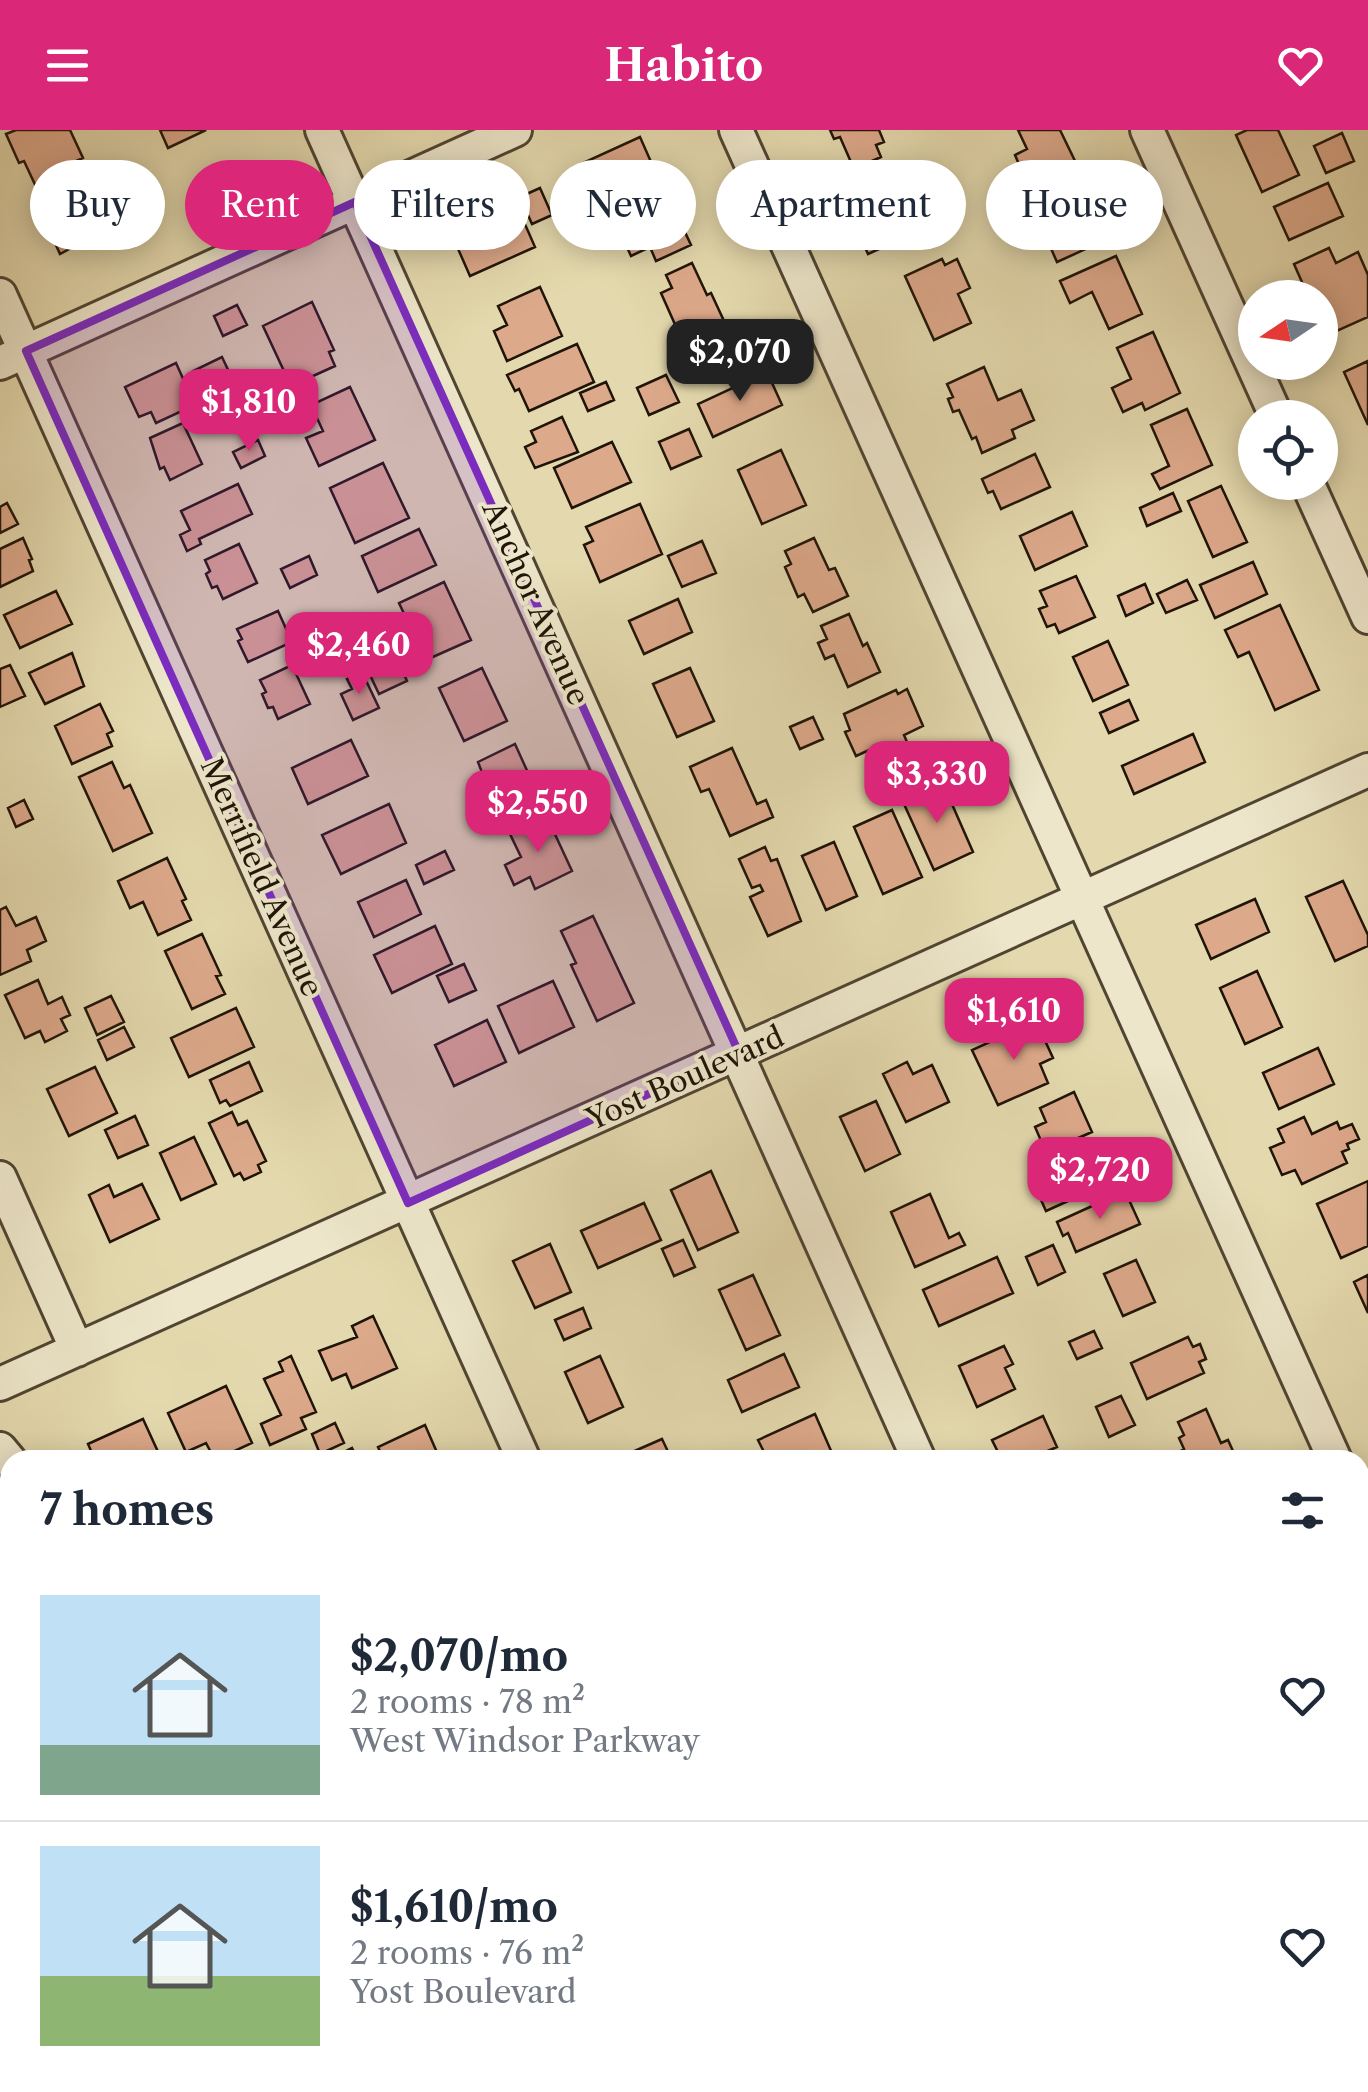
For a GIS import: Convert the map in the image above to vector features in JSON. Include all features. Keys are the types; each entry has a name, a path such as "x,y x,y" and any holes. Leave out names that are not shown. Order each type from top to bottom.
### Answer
{"street":[{"name":"Anchor Avenue","path":"322,130 354,198"},
{"path":"449,160 515,130"},
{"path":"736,130 1330,1450"},
{"path":"1147,130 1269,400"},
{"path":"13,357 354,203"},
{"name":"Anchor Avenue","path":"378,250 915,1450"},
{"name":"Merrifield Avenue","path":"0,294 13,357 519,1450"},
{"path":"1315,500 1368,617"},
{"name":"Yost Boulevard","path":"0,1384 1368,770"},
{"path":"0,1178 77,1350"}],"highlighted area":[{"path":"355,202 739,1053 408,1203 26,351"}],"building":[{"path":"16,130 70,130 83,158 30,160 30,174 24,161 19,163 6,134"},
{"path":"160,130 206,130 168,148"},
{"path":"830,130 879,130 884,142 876,145 881,157 850,160 840,137 834,139"},
{"path":"1018,130 1060,130 1075,160 1017,160 1015,155 1027,149"},
{"path":"1247,130 1278,130 1299,175 1262,192 1236,135"},
{"path":"1342,133 1354,161 1326,173 1314,146"},
{"path":"640,137 650,160 589,160"},
{"path":"1328,183 1343,216 1289,240 1274,207"},
{"path":"540,188 550,210 550,216 532,224 530,220 530,192"},
{"path":"1329,248 1336,263 1358,252 1368,275 1368,317 1338,330 1338,280 1301,280 1294,264"},
{"path":"459,250 528,250 470,276"},
{"path":"651,250 680,250 656,261"},
{"path":"1052,250 1084,250 1057,262"},
{"path":"1116,256 1142,314 1109,329 1092,292 1070,303 1060,281"},
{"path":"942,259 945,265 957,259 970,288 958,294 971,323 934,340 905,276"},
{"path":"692,263 724,321 682,340 661,293 672,288 666,275"},
{"path":"540,287 562,336 507,361 494,331 507,325 498,306"},
{"path":"312,302 334,350 329,352 335,366 291,386 263,326"},
{"path":"237,305 247,325 223,336 214,316"},
{"path":"735,325 750,359 711,377 695,343"},
{"path":"1153,332 1180,393 1145,410 1142,403 1123,412 1112,388 1131,379 1117,348"},
{"path":"577,344 594,382 529,411 507,375"},
{"path":"222,357 238,391 209,405 193,371"},
{"path":"1368,361 1368,425 1344,372"},
{"path":"176,363 195,405 156,423 151,412 139,417 125,387"},
{"path":"984,367 998,400 1021,390 1034,420 1012,430 1015,438 982,453 959,410 953,412 948,399 953,397 947,384"},
{"path":"767,372 782,405 713,437 698,404"},
{"path":"666,375 679,402 649,415 637,388"},
{"path":"606,382 614,400 588,411 580,393"},
{"path":"271,384 279,401 251,414 244,398"},
{"path":"350,387 375,440 319,466 306,438 323,431 311,405"},
{"path":"1187,409 1212,465 1160,489 1152,474 1169,466 1151,425"},
{"path":"562,417 578,452 535,468 525,447 536,442 531,431"},
{"path":"183,423 202,464 170,480 164,467 160,469 150,438"},
{"path":"689,429 701,456 671,469 659,442"},
{"path":"258,440 265,456 241,468 233,452"},
{"path":"612,442 631,482 572,508 554,468"},
{"path":"781,450 806,505 762,524 738,470"},
{"path":"1035,454 1050,487 1001,509 982,479"},
{"path":"383,463 409,518 355,543 330,488"},
{"path":"238,484 252,514 199,539 201,544 187,551 180,535 190,530 181,511"},
{"path":"1221,486 1247,542 1213,557 1188,501"},
{"path":"1173,493 1181,511 1147,526 1140,508"},
{"path":"7,503 18,524 0,533 0,507"},
{"path":"640,504 662,554 600,582 584,545 593,541 586,527"},
{"path":"1072,512 1087,546 1035,570 1020,536"},
{"path":"419,529 436,565 378,592 362,556"},
{"path":"23,538 33,571 0,587 0,549"},
{"path":"814,538 829,570 835,568 848,596 813,612 804,594 798,597 785,567 791,564 785,551"},
{"path":"702,541 716,573 682,587 668,556"},
{"path":"239,544 257,583 223,599 217,586 212,588 205,560"},
{"path":"309,556 317,575 290,588 281,569"},
{"path":"1253,562 1267,594 1215,618 1200,585"},
{"path":"1076,576 1095,617 1059,633 1055,624 1047,627 1039,609 1047,606 1040,591"},
{"path":"1187,580 1197,600 1166,613 1157,594"},
{"path":"444,582 471,640 426,660 399,603"},
{"path":"1145,584 1153,603 1126,616 1118,596"},
{"path":"56,591 72,624 20,648 4,615"},
{"path":"678,599 692,632 644,654 629,621"},
{"path":"1280,605 1319,690 1275,710 1249,652 1238,657 1225,630"},
{"path":"278,611 292,642 248,662 237,629"},
{"path":"849,614 880,672 848,687 834,655 825,659 818,643 827,639 821,626"},
{"path":"1108,641 1128,685 1093,701 1073,657"},
{"path":"72,653 84,686 45,704 29,673"},
{"path":"398,661 407,681 379,694 370,675"},
{"path":"10,665 25,696 0,707 0,669"},
{"path":"292,665 310,704 278,719 273,707 268,708 260,680"},
{"path":"482,668 507,721 464,741 439,688"},
{"path":"690,668 714,721 677,737 653,684"},
{"path":"362,672 379,708 353,720 341,694 352,689 347,679"},
{"path":"907,689 923,726 904,735 910,749 883,761 876,747 856,756 845,732 850,730 844,714 896,690 898,694"},
{"path":"1129,700 1138,720 1109,733 1100,713"},
{"path":"100,704 113,731 107,734 112,746 72,764 55,726"},
{"path":"813,717 823,739 800,749 790,727"},
{"path":"1193,734 1205,762 1134,794 1122,766"},
{"path":"351,740 368,776 308,804 292,768"},
{"path":"515,744 534,786 529,788 534,800 499,817 478,762"},
{"path":"732,748 757,804 766,800 773,817 730,836 709,789 701,792 690,767"},
{"path":"112,762 124,788 130,785 152,833 113,851 79,777"},
{"path":"924,784 928,793 944,786 973,852 934,870 904,804 908,802 904,794"},
{"path":"24,800 33,819 16,827 8,808"},
{"path":"389,804 406,843 341,874 322,835"},
{"path":"892,810 922,877 883,894 854,827"},
{"path":"547,817 572,871 535,889 530,877 514,885 505,865 521,857 510,834"},
{"path":"834,842 857,896 826,910 802,856"},
{"path":"765,847 771,861 777,859 801,921 768,936 750,897 763,891 760,885 752,888 739,859"},
{"path":"445,851 454,870 424,884 416,865"},
{"path":"167,858 191,920 158,935 143,902 130,908 118,881"},
{"path":"406,880 421,914 374,937 358,902"},
{"path":"1343,881 1368,935 1368,946 1335,961 1306,897"},
{"path":"1255,899 1269,932 1211,959 1196,925"},
{"path":"6,907 16,926 36,917 46,941 27,950 31,961 0,975 0,910"},
{"path":"593,916 634,1003 597,1021 571,965 576,963 561,931"},
{"path":"435,926 452,964 392,993 374,955"},
{"path":"202,934 221,975 216,976 225,994 192,1009 165,951"},
{"path":"464,964 476,990 449,1002 437,976"},
{"path":"1257,971 1282,1027 1245,1044 1220,988"},
{"path":"38,980 48,1004 62,997 70,1015 61,1019 67,1031 45,1042 40,1031 25,1038 5,995"},
{"path":"553,981 574,1027 519,1053 498,1006"},
{"path":"111,996 124,1022 97,1035 85,1008"},
{"path":"236,1008 254,1047 189,1077 171,1038"},
{"path":"487,1020 506,1062 454,1086 435,1045"},
{"path":"1036,1021 1053,1058 1040,1064 1048,1083 998,1105 972,1050"},
{"path":"124,1027 134,1047 107,1060 98,1040"},
{"path":"1318,1048 1334,1084 1279,1109 1263,1073"},
{"path":"249,1062 262,1091 230,1106 226,1100 220,1103 210,1080"},
{"path":"907,1062 913,1074 932,1065 949,1102 906,1122 883,1074"},
{"path":"95,1067 117,1113 69,1136 47,1089"},
{"path":"1074,1092 1092,1132 1046,1152 1035,1127 1046,1122 1040,1108"},
{"path":"876,1101 900,1154 865,1171 840,1117"},
{"path":"232,1112 238,1125 247,1121 266,1161 258,1165 261,1172 244,1180 240,1173 234,1176 209,1123"},
{"path":"135,1116 148,1145 118,1158 105,1130"},
{"path":"1304,1117 1312,1134 1337,1122 1340,1129 1352,1124 1359,1139 1347,1144 1349,1149 1342,1152 1347,1163 1302,1184 1295,1170 1282,1175 1270,1148 1284,1142 1278,1129"},
{"path":"194,1137 216,1184 181,1200 160,1153"},
{"path":"1096,1145 1112,1181 1046,1211 1030,1175"},
{"path":"711,1171 738,1232 698,1250 671,1190"},
{"path":"1368,1181 1368,1246 1341,1258 1317,1204"},
{"path":"142,1184 159,1219 110,1242 89,1195 109,1185 114,1197"},
{"path":"1125,1191 1140,1224 1076,1252 1068,1233 1063,1236 1057,1222"},
{"path":"930,1194 949,1238 959,1233 965,1245 915,1267 891,1212"},
{"path":"644,1203 661,1240 598,1268 581,1231"},
{"path":"683,1240 695,1267 674,1276 662,1249"},
{"path":"550,1244 571,1292 535,1308 513,1261"},
{"path":"1053,1245 1065,1272 1038,1285 1026,1257"},
{"path":"997,1257 1013,1293 939,1326 923,1290"},
{"path":"1136,1260 1155,1302 1123,1316 1104,1274"},
{"path":"753,1275 780,1335 746,1350 719,1290"},
{"path":"1368,1275 1368,1313 1354,1282"},
{"path":"583,1308 591,1328 564,1340 555,1320"},
{"path":"373,1316 397,1368 352,1388 346,1374 332,1380 319,1351 357,1337 352,1326"},
{"path":"1094,1331 1102,1348 1077,1359 1069,1342"},
{"path":"1188,1337 1193,1347 1200,1344 1206,1359 1199,1362 1204,1373 1147,1399 1131,1363"},
{"path":"1004,1346 1013,1364 1005,1368 1015,1389 977,1407 959,1366"},
{"path":"784,1354 799,1387 742,1412 728,1380"},
{"path":"291,1356 316,1412 301,1418 306,1429 270,1445 261,1424 281,1415 264,1379 283,1371 279,1362"},
{"path":"600,1356 623,1407 588,1423 565,1372"},
{"path":"226,1386 252,1443 237,1450 210,1450 206,1443 185,1450 168,1413"},
{"path":"1121,1396 1135,1425 1109,1437 1096,1407"},
{"path":"1206,1409 1221,1443 1228,1440 1232,1450 1182,1450 1179,1438 1184,1435 1178,1422"},
{"path":"815,1414 831,1450 763,1450 758,1440"},
{"path":"1043,1416 1057,1447 997,1450 992,1440"},
{"path":"143,1419 157,1450 91,1450 88,1444"},
{"path":"335,1423 344,1443 318,1450 312,1434"},
{"path":"425,1425 436,1450 379,1450 378,1447"},
{"path":"662,1439 667,1450 637,1450"}]}
